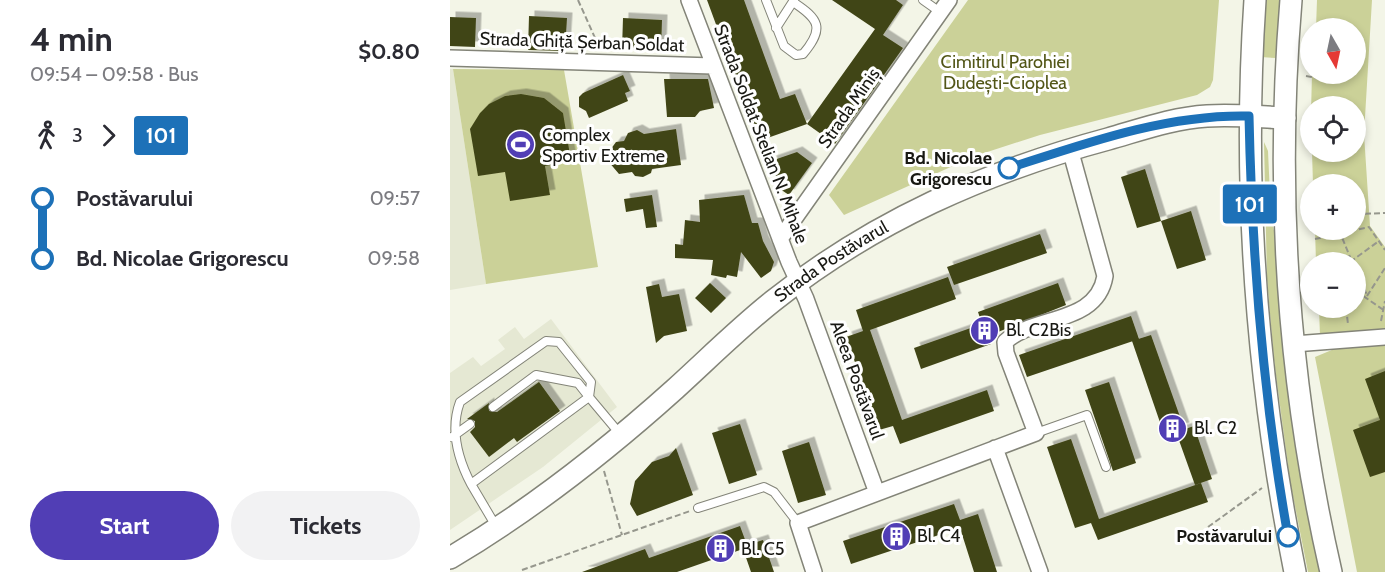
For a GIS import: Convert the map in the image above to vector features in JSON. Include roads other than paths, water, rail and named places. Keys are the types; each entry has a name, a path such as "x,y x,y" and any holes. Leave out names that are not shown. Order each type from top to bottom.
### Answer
{"main road":[{"path":"1255,0 1249,116 1254,270 1262,361 1277,477 1295,572"},
{"path":"1291,0 1285,118 1287,247 1294,344 1310,473 1331,572"},
{"name":"Strada Postăvarul","path":"450,558 497,528 621,435 752,319 798,282 852,244 924,204 1008,169 1070,149 1190,118 1249,116 1285,118"}],"street":[{"name":"Strada Soldat Stelian N. Mihale","path":"690,0 713,66 798,282"},
{"name":"Strada Miniș","path":"780,239 945,6"},
{"name":"Strada Ghiță Șerban Soldat","path":"450,58 713,66"},
{"path":"814,572 798,524 1036,433 1005,353 1005,342 1094,302 1104,286 1105,276 1070,149"},
{"name":"Aleea Postăvarul","path":"798,282 877,493"},
{"path":"1294,344 1385,337"},
{"path":"995,448 1040,572"}],"lane":[{"path":"766,0 776,28 784,46 796,55 803,54 811,44 817,33 817,22 811,14 793,1 776,28"},
{"path":"923,0 945,6"},
{"path":"471,484 589,397 591,382 559,342 546,341 460,402 454,410 452,437 454,451 471,484 497,528"},
{"path":"493,407 536,375 578,383 621,435"},
{"path":"1036,433 1087,415 1106,467"},
{"path":"452,437 470,424"},
{"path":"698,508 764,487 774,492 798,524"}],"place":[{"name":"Complex Sportiv Extreme","path":"521,145"},
{"name":"Bd. Nicolae Grigorescu","path":"1009,168"},
{"name":"Bl. C2Bis","path":"985,330"},
{"name":"Bl. C2","path":"1173,428"},
{"name":"Bl. C4","path":"896,536"},
{"name":"Postăvarului","path":"1288,536"},
{"name":"Bl. C5","path":"720,549"}],"park label":[{"name":"Cimitirul Parohiei Dudești-Cioplea","path":"1005,72"}]}
